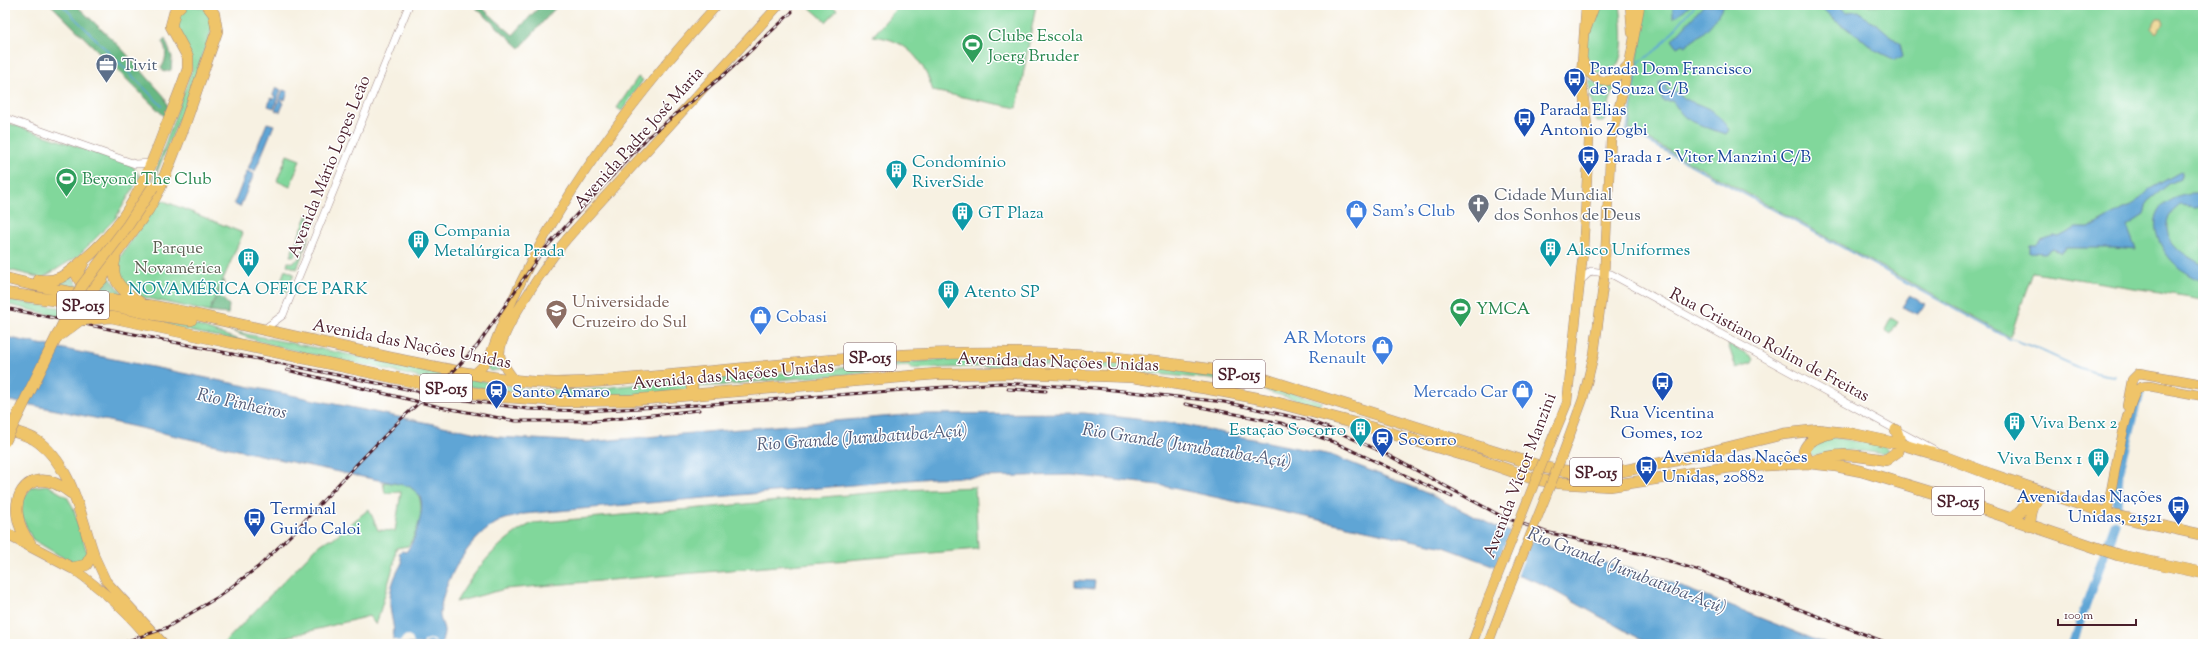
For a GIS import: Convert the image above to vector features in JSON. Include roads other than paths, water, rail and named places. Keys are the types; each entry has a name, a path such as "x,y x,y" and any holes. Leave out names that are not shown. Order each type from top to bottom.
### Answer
{"highway":[{"path":"5,274 52,281 61,278 84,260 119,224 130,210 152,163 188,69 189,61 186,52 171,26 175,11 181,5"},
{"path":"84,260 78,271 78,279 82,285 90,288 100,282 117,251 148,210 160,188 217,31 214,14 207,5"},
{"path":"54,341 82,286 128,225 153,187 185,120"},
{"path":"117,251 113,271 116,281 125,293 147,306"},
{"name":"Avenida das Nações Unidas","path":"5,278 178,311 220,322 474,374 516,381 584,382 706,373 848,359 972,352 1034,352 1137,359 1212,369 1261,378 1546,468 1573,472 1618,472 1802,430 1838,432 1899,444 1945,457"},
{"name":"SP-015","path":"5,293 162,317 220,322"},
{"name":"Avenida das Nações Unidas","path":"54,341 68,327 80,320 112,317 429,385 492,396 596,402 936,374 1023,373 1133,377 1267,400 1373,428 1477,459 1534,479 1558,483 1610,486 1731,467 1809,463 1861,471 1952,499 2009,520 2118,555 2203,573"},
{"name":"SP-015","path":"5,441 23,408 54,341"},
{"path":"695,395 692,390 692,381 706,373"},
{"path":"5,429 26,435 50,452 58,463 72,493 93,553 86,565 72,568 5,533"},
{"path":"1838,432 1818,437 1806,447 1805,456 1809,463 1822,458 1849,454 1886,460 1896,455 1899,444 1896,430"},
{"name":"SP-015","path":"1945,457 2028,487 2126,519 2203,535"},
{"path":"36,548 21,534 16,523 13,507 17,495 25,486 36,480 52,480 72,493"},
{"path":"2009,520 2016,516 2024,508 2027,500 2028,487"},
{"path":"2030,526 2029,518 2034,502 2044,492"}],"main road":[{"name":"Avenida Padre José Maria","path":"474,374 482,367 491,353 530,264 558,211 589,166 676,50 716,5"},
{"name":"Avenida Padre José Maria","path":"516,381 501,359 500,354 502,341 542,271 568,238 779,5"},
{"path":"1595,5 1587,27 1581,55 1584,67 1589,74 1599,80 1607,81 1615,78 1630,64"},
{"path":"1630,5 1633,48"},
{"path":"1633,48 1640,5"},
{"name":"Avenida Víctor Manzini","path":"1472,643 1567,403 1580,281 1589,140 1581,76 1581,55 1585,7"},
{"name":"Avenida Víctor Manzini","path":"1488,644 1562,456 1591,370 1604,272 1611,140 1633,48"},
{"path":"530,264 534,271 542,271"},
{"path":"2127,420 2127,403 2130,385 2135,376 2139,373 2203,384"},
{"path":"2110,514 2127,420 2137,390 2142,386 2203,396"},
{"path":"93,553 106,581 164,644"},
{"path":"72,568 121,608 153,644"}],"street":[{"name":"Avenida Mário Lopes Leão","path":"263,330 283,315 409,5"},
{"path":"5,118 135,164 152,163"},
{"path":"135,164 146,177"},
{"path":"1580,281 1591,271 1604,272"},
{"name":"Rua Cristiano Rolim de Freitas","path":"1604,272 1945,457"}],"water":[{"path":"1673,5 1691,5 1673,18"},
{"path":"1704,5 1724,5 1712,24 1703,33 1685,46 1682,44 1677,47 1672,40"},
{"path":"1819,5 1841,5 1842,9 1847,12 1859,11 1869,21 1877,24 1900,44 1903,56 1895,60 1875,50 1859,36 1834,20"},
{"path":"1665,81 1666,90 1678,92 1684,98 1715,113 1729,130 1726,134 1688,120 1672,101 1663,101 1660,94 1659,83"},
{"path":"276,87 281,90 274,108 268,106 271,98 274,99 275,96 273,95"},
{"path":"283,90 288,92 285,100 282,99 281,102 284,103 280,112 275,110"},
{"path":"267,123 274,125 255,171 248,169"},
{"path":"247,171 254,174 240,207 234,204"},
{"path":"2182,171 2180,179 2169,184 2147,202 2144,215 2127,226 2136,250 2115,248 2066,248 2060,252 2053,249 2045,254 2030,253 2030,245 2036,245 2041,240 2054,236 2059,237 2076,228 2089,228 2123,209 2132,206 2148,190"},
{"path":"2192,194 2203,194 2203,208 2180,205 2169,216 2167,225 2168,233 2171,240 2182,252 2203,265 2203,281 2188,274 2175,264 2164,250 2157,236 2156,222 2160,209 2172,199"},
{"path":"1909,296 1925,304 1918,314 1902,307"},
{"path":"5,337 497,437 587,442 917,414 1084,413 1180,424 1331,455 1424,492 1496,527 1578,556 1649,574 1826,644 1653,644 1633,635 1538,582 1444,547 1159,485 1071,475 932,478 524,514 500,521 489,528 478,537 460,560 452,573 442,600 440,616 444,634 442,644 391,644 394,633 390,596 393,581 402,563 399,553 402,551 406,552 413,541 421,516 421,501 419,495 409,486 308,466 106,420 5,400"},
{"path":"1075,580 1095,581 1094,589 1075,587"}],"waterway":[{"path":"62,5 162,106"},
{"path":"1695,5 1657,50 1639,62 1627,130 2010,339 2036,348 2088,371 2116,376"},
{"path":"2117,508 2119,472 2140,393"},
{"path":"2072,644 2115,524"}],"railway":[{"path":"119,644 166,628 218,597 258,567 295,531 400,420 448,377 477,346 542,252 648,137 731,69 792,12"},
{"path":"5,308 451,398 528,409 583,411 698,405 1000,383 1095,388 1224,402 1307,420 1338,432 1384,453 1503,517 1546,532 1663,559 1702,572 1890,644"},
{"path":"287,370 440,407 516,421 595,421 699,410"},
{"path":"1008,389 1046,391"},
{"path":"1185,404 1281,423 1336,443 1452,497"}],"place":[{"name":"Clube Escola Joerg Bruder","path":"973,64"},
{"name":"Tivit","path":"107,84"},
{"name":"Parada Dom Francisco de Souza C/B","path":"1575,98"},
{"name":"Parada Elias Antonio Zogbi","path":"1524,138"},
{"name":"Parada 1 - Vitor Manzini C/B","path":"1588,176"},
{"name":"Condomínio RiverSide","path":"896,190"},
{"name":"Beyond The Club","path":"66,198"},
{"name":"Cidade Mundial dos Sonhos de Deus","path":"1479,224"},
{"name":"Sam's Club","path":"1356,230"},
{"name":"GT Plaza","path":"962,232"},
{"name":"Compania Metalúrgica Prada","path":"418,260"},
{"name":"Alsco Uniformes","path":"1551,268"},
{"name":"NOVAMÉRICA OFFICE PARK","path":"248,278"},
{"name":"Atento SP","path":"948,310"},
{"name":"YMCA","path":"1460,328"},
{"name":"Universidade Cruzeiro do Sul","path":"556,330"},
{"name":"Cobasi","path":"760,336"},
{"name":"AR Motors Renault","path":"1382,366"},
{"name":"Rua Vicentina Gomes, 102","path":"1662,402"},
{"name":"Santo Amaro","path":"497,410"},
{"name":"Mercado Car","path":"1523,410"},
{"name":"Viva Benx 2","path":"2014,442"},
{"name":"Estação Socorro","path":"1361,448"},
{"name":"Socorro","path":"1383,458"},
{"name":"Viva Benx 1","path":"2098,478"},
{"name":"Avenida das Nações Unidas, 20882","path":"1647,486"},
{"name":"Avenida das Nações Unidas, 21521","path":"2178,526"},
{"name":"Terminal Guido Caloi","path":"254,538"}],"park label":[{"name":"Parque Novamérica","path":"178,257"}],"water label":[{"name":"Rio Pinheiros","path":"242,403"},
{"name":"Rio Grande (Jurubatuba-Açú)","path":"862,437"},
{"name":"Rio Grande (Jurubatuba-Açú)","path":"1187,445"},
{"name":"Rio Grande (Jurubatuba-Açú)","path":"1627,570"}]}
